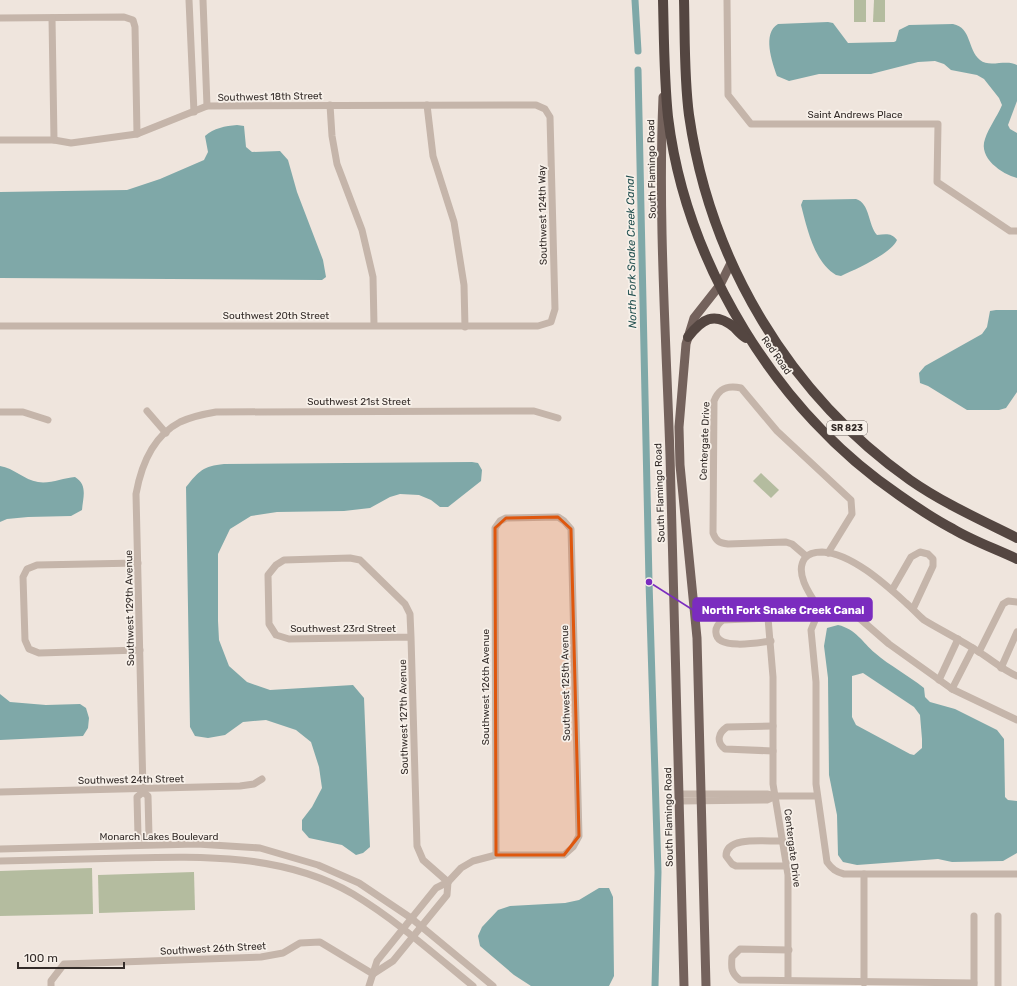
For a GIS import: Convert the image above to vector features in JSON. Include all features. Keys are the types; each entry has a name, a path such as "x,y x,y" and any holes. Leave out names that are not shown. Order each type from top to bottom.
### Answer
{"highway":[{"name":"South Flamingo Road","path":"663,0 664,60"},
{"name":"Red Road","path":"684,0 686,82 694,147 714,219 731,263 774,342 802,380 850,432 910,480 963,512 1017,538"},
{"name":"Red Road","path":"664,60 668,118 674,150 694,223 720,285 753,343 789,393 815,424 840,447 897,494 940,522 1017,559"},
{"path":"688,337 697,326 706,320 717,318 726,322 753,343"}],"main road":[{"name":"South Flamingo Road","path":"664,60 662,195 680,797 684,986"},
{"path":"706,986 697,638 680,465 681,390 688,337 694,318 720,285 731,263"}],"street":[{"path":"189,0 194,112"},
{"path":"203,0 207,106"},
{"name":"Saint Andrews Place","path":"726,0 728,95 750,124 938,124 937,182 1010,231 1017,231"},
{"path":"0,18 124,16 132,20 135,27 137,134"},
{"path":"52,18 54,140"},
{"path":"330,105 332,136 337,164 362,230 373,277 374,325"},
{"path":"427,105 433,156 454,222 464,285 465,326"},
{"name":"Southwest 18th Street","path":"0,140 54,140 71,143 137,134 207,106 536,105 545,109"},
{"name":"Southwest 124th Way","path":"545,109 550,117 555,309 551,322"},
{"name":"Southwest 20th Street","path":"0,326 538,326 551,322"},
{"name":"Centergate Drive","path":"806,556 792,544 786,542 728,544 721,543 716,540 713,533 714,401 717,394 724,388 733,386 741,388 777,431 851,500 852,514 828,553"},
{"path":"147,411 166,433"},
{"name":"Southwest 21st Street","path":"166,433 179,422 216,412 534,411 558,418"},
{"path":"0,412 23,412 48,420"},
{"name":"Southwest 129th Avenue","path":"143,790 137,796 138,836 145,842 149,836 148,796 143,790 136,494 143,464 154,446 166,433"},
{"name":"Southwest 126th Avenue","path":"496,855 495,528 500,521 506,518 558,517 564,521"},
{"name":"Southwest 125th Avenue","path":"496,855 564,855 574,847 579,836 572,529 564,521"},
{"path":"819,616 803,578 803,562 806,556 817,552 828,553 851,562 892,590 922,618 976,650 1001,668 1017,676"},
{"path":"892,590 911,558 920,552 928,554 933,559 933,566 913,609"},
{"name":"Southwest 127th Avenue","path":"276,635 269,624 268,575 276,565 284,560 350,558 360,560 405,604 410,614 417,846 423,860 448,882"},
{"path":"138,563 37,565 27,569 23,577 25,640 29,649 39,653 140,650"},
{"path":"952,689 1003,604 1008,601 1017,602"},
{"path":"771,641 729,644 717,639 716,634 719,623 723,620 811,617 819,616 843,608 851,611 889,644 952,689 1017,720"},
{"path":"819,616 811,630 816,682 815,749 818,796 827,862 837,872 864,874 1017,874"},
{"name":"Centergate Drive","path":"768,618 773,677 773,784 787,866 789,950 788,980"},
{"path":"1001,668 1017,632"},
{"name":"Southwest 23rd Street","path":"276,635 290,639 411,637"},
{"path":"939,680 958,639"},
{"path":"773,726 727,727 721,731 719,736 721,746 725,750 773,752"},
{"name":"Southwest 24th Street","path":"0,792 143,790 240,786 254,784 262,779"},
{"name":"Centergate Drive","path":"680,797 747,797 767,794 776,796 818,796"},
{"path":"783,841 739,842 732,844 728,848 726,856 732,864 736,866 787,866"},
{"name":"Monarch Lakes Boulevard","path":"0,849 145,842 197,844 260,848 318,864 359,883 411,918 493,986"},
{"path":"369,986 377,961 436,888 448,882 461,868 473,860 496,855"},
{"name":"Monarch Lakes Boulevard","path":"0,861 193,856 258,861 314,876 352,894 403,928 473,986"},
{"path":"864,874 864,983"},
{"path":"373,974 393,961 421,927 447,895 448,882"},
{"path":"789,950 740,949 732,957 731,968 734,976 740,980 974,985 974,916"},
{"path":"998,916 998,986"},
{"name":"Southwest 26th Street","path":"51,984 64,964 261,957 283,953 300,943 320,942 373,974"}],"highlighted area":[{"path":"558,517 571,529 579,836 564,855 496,855 495,528 506,518"}],"green space":[{"path":"854,0 866,0 866,22 854,22"},
{"path":"874,0 885,0 885,22 873,22"},
{"path":"761,473 779,490 771,498 753,481"},
{"path":"92,868 93,914 0,916 0,871"},
{"path":"194,872 195,910 99,913 98,875"}],"water":[{"path":"833,23 848,43 894,42 896,41 899,30 909,25 953,24 959,26 966,34 973,50 980,60 993,64 1013,63 1017,65 1017,101 1008,125 1010,129 1017,133 1017,178 998,169 988,159 985,153 985,139 1002,105 999,98 984,79 977,75 951,70 944,64 935,61 918,62 871,74 819,74 789,81 777,76 771,56 769,41 773,28 778,24"},
{"path":"237,125 244,126 246,147 252,152 280,151 288,160 297,192 323,260 326,277 322,280 0,278 0,192 127,190 160,179 204,160 208,152 205,136 220,128"},
{"path":"856,199 861,201 864,205 877,235 891,235 897,240 888,251 881,256 841,276 836,275 822,262 812,244 801,205 803,200"},
{"path":"1017,310 1017,392 1006,408 999,410 967,410 928,386 920,383 919,373 925,366 982,334 987,327 990,311"},
{"path":"478,463 482,470 481,481 448,507 440,507 431,500 419,495 400,494 390,497 370,508 344,511 277,512 251,516 230,529 218,554 219,640 229,666 247,682 270,690 353,685 364,698 370,847 363,853 356,855 342,845 309,838 302,830 302,820 312,807 322,788 319,767 311,742 296,730 266,720 243,722 225,735 208,738 195,736 190,727 186,487 202,470 211,466 224,464"},
{"path":"0,466 38,482 47,482 75,477 82,484 84,492 82,510 71,516 28,517 7,519 0,522"},
{"path":"838,625 850,630 881,658 924,688 925,697 930,702 955,709 997,730 1004,739 1005,797 1008,800 1017,801 1017,853 1003,861 952,862 938,859 857,865 843,862 838,855 837,815 829,775 828,678 824,646 827,628","holes":["863,673 914,707 920,715 922,739 922,748 914,755 856,725 852,717 852,676"]},
{"path":"0,694 10,702 46,705 80,704 86,708 89,718 88,728 83,736 0,740"},
{"path":"599,888 609,888 613,897 614,976 609,986 531,986 514,975 480,946 478,936 482,927 498,910 510,906 565,903 579,900"}],"waterway":[{"name":"North Fork Snake Creek Canal","path":"635,0 638,51"},
{"name":"North Fork Snake Creek Canal","path":"638,70 649,582 658,872 655,986"}],"place":[{"name":"North Fork Snake Creek Canal","path":"649,582"}]}
